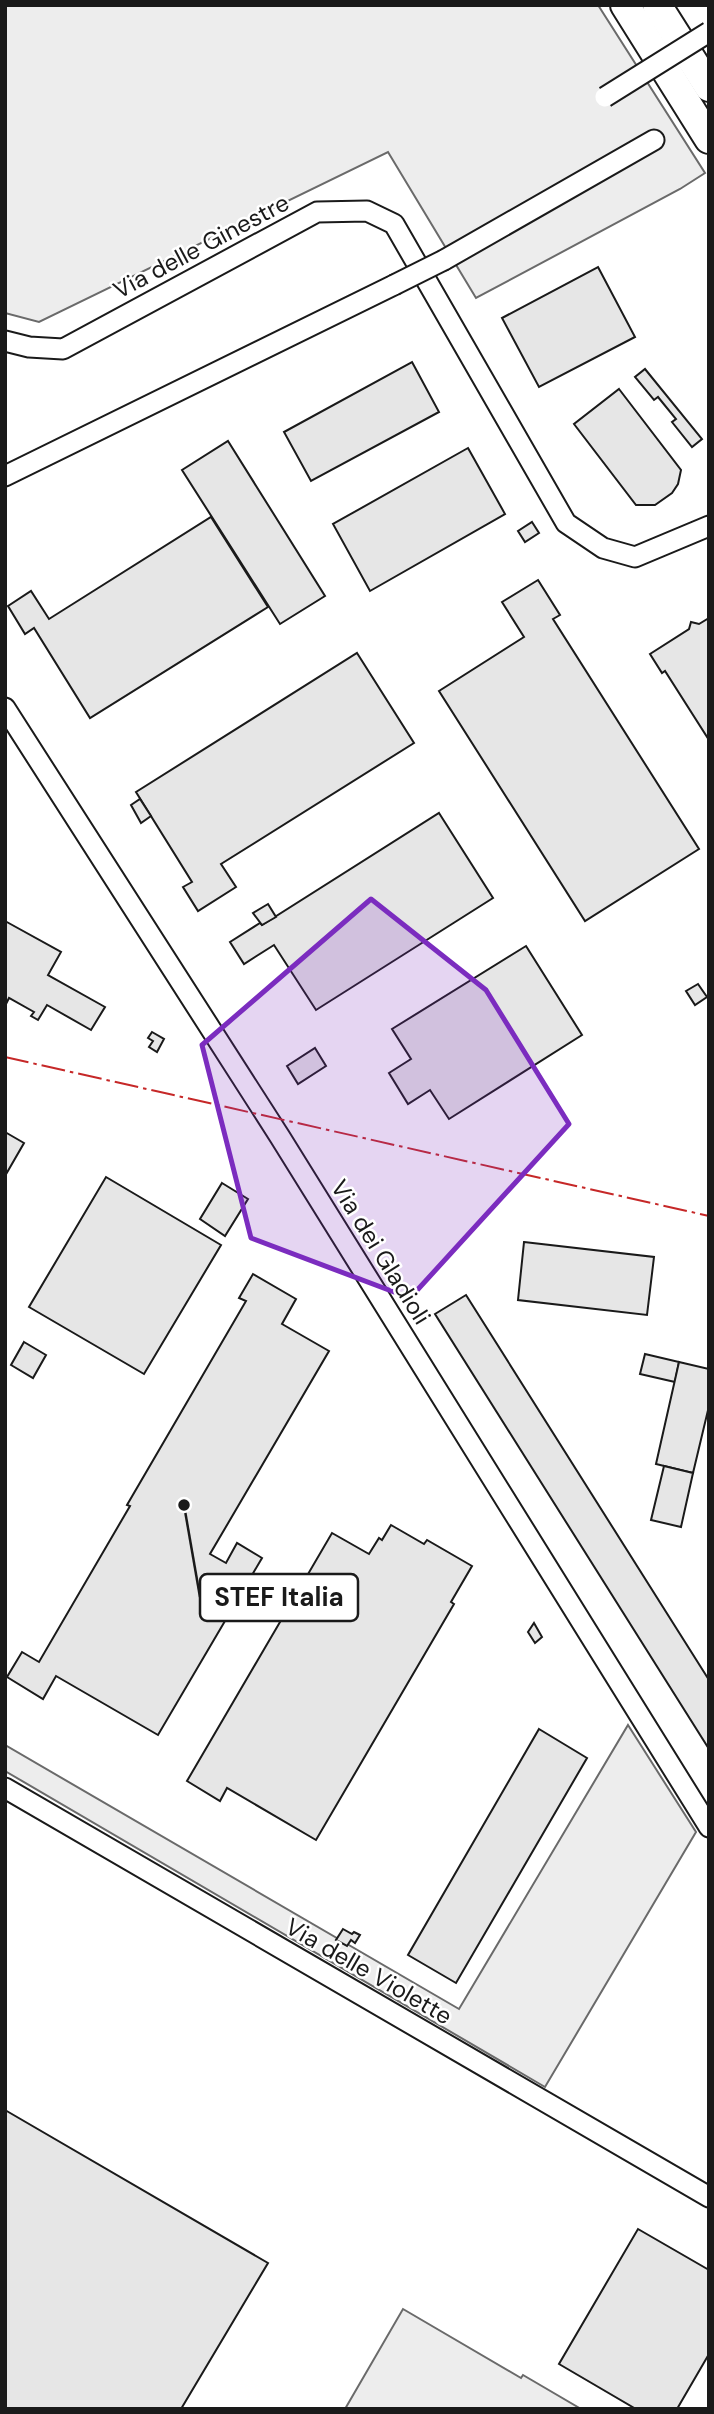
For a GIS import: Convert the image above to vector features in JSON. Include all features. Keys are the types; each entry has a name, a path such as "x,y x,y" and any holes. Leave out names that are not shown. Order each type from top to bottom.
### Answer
{"highway":[{"path":"625,5 709,139"},
{"path":"657,5 709,87"}],"street":[{"path":"605,97 709,32"},
{"path":"5,476 444,260 654,140"},
{"name":"Via delle Ginestre","path":"5,341 63,349 317,212 367,211 394,224 566,523 603,548 635,557 709,526"},
{"name":"Via dei Gladioli","path":"5,708 281,1137 709,1826"},
{"name":"Via delle Violette","path":"5,1788 709,2197"}],"highlighted area":[{"path":"371,899 486,990 569,1124 410,1298 251,1238 202,1045"}],"shaded area":[{"path":"5,5 598,5 705,173 476,298 388,152 39,322 5,313"},
{"path":"628,1725 696,1832 545,2087 5,1771 5,1745 459,2009"},
{"path":"403,2309 521,2378 523,2375 581,2409 345,2409"}],"building":[{"path":"598,267 635,337 539,387 502,318"},
{"path":"412,362 439,412 311,481 284,432"},
{"path":"645,369 702,439 692,447 672,422 676,419 658,397 654,400 635,377"},
{"path":"619,389 681,470 678,484 672,493 655,505 636,505 574,424"},
{"path":"228,441 325,596 280,624 182,470"},
{"path":"468,448 505,514 370,591 333,524"},
{"path":"211,517 268,607 90,718 34,628 25,634 8,606 31,591 49,619"},
{"path":"532,522 539,533 525,542 518,531"},
{"path":"538,580 560,615 553,619 699,849 585,921 439,691 524,637 502,602"},
{"path":"709,618 709,740 665,671 662,673 650,654 689,629 691,622 699,624"},
{"path":"357,653 414,743 221,864 236,887 198,911 183,887 192,882 136,792"},
{"path":"140,799 151,816 141,823 131,805"},
{"path":"439,813 493,898 316,1010 274,945 244,964 230,942 260,923 262,925"},
{"path":"268,904 276,917 262,925 253,913"},
{"path":"5,921 61,952 48,975 105,1007 91,1030 47,1005 38,1020 31,1016 34,1012 9,998 5,1006"},
{"path":"526,946 582,1035 449,1119 430,1090 408,1104 389,1073 411,1059 392,1029"},
{"path":"698,984 707,997 695,1005 686,991"},
{"path":"152,1032 164,1039 157,1052 149,1047 153,1041 148,1038"},
{"path":"315,1048 326,1066 298,1084 287,1066"},
{"path":"5,1132 24,1143 5,1176"},
{"path":"106,1177 221,1245 144,1374 29,1307"},
{"path":"222,1183 248,1199 225,1236 200,1219"},
{"path":"524,1242 654,1257 647,1315 518,1300"},
{"path":"253,1274 296,1299 282,1324 329,1351 210,1554 226,1563 237,1543 262,1558 158,1735 56,1676 43,1699 7,1677 22,1652 39,1662 246,1301 239,1298"},
{"path":"466,1295 709,1680 709,1749 435,1314"},
{"path":"24,1342 46,1355 33,1378 11,1365"},
{"path":"645,1354 679,1362 675,1382 640,1374"},
{"path":"679,1362 709,1369 709,1406 693,1473 656,1464"},
{"path":"664,1466 693,1473 681,1527 651,1520"},
{"path":"391,1525 424,1544 427,1540 472,1566 451,1602 454,1604 316,1840 227,1788 220,1801 187,1781 332,1533 369,1554"},
{"path":"534,1623 542,1637 535,1643 528,1632"},
{"path":"539,1729 587,1758 456,1983 408,1955"},
{"path":"343,1929 360,1935 355,1943 351,1940 347,1946 336,1940"},
{"path":"5,2110 268,2263 181,2409 5,2409"},
{"path":"638,2229 709,2270 709,2354 677,2409 636,2409 559,2364"}],"power":[{"path":"5,1057 709,1216"}],"place":[{"name":"STEF Italia","path":"184,1505"}]}
